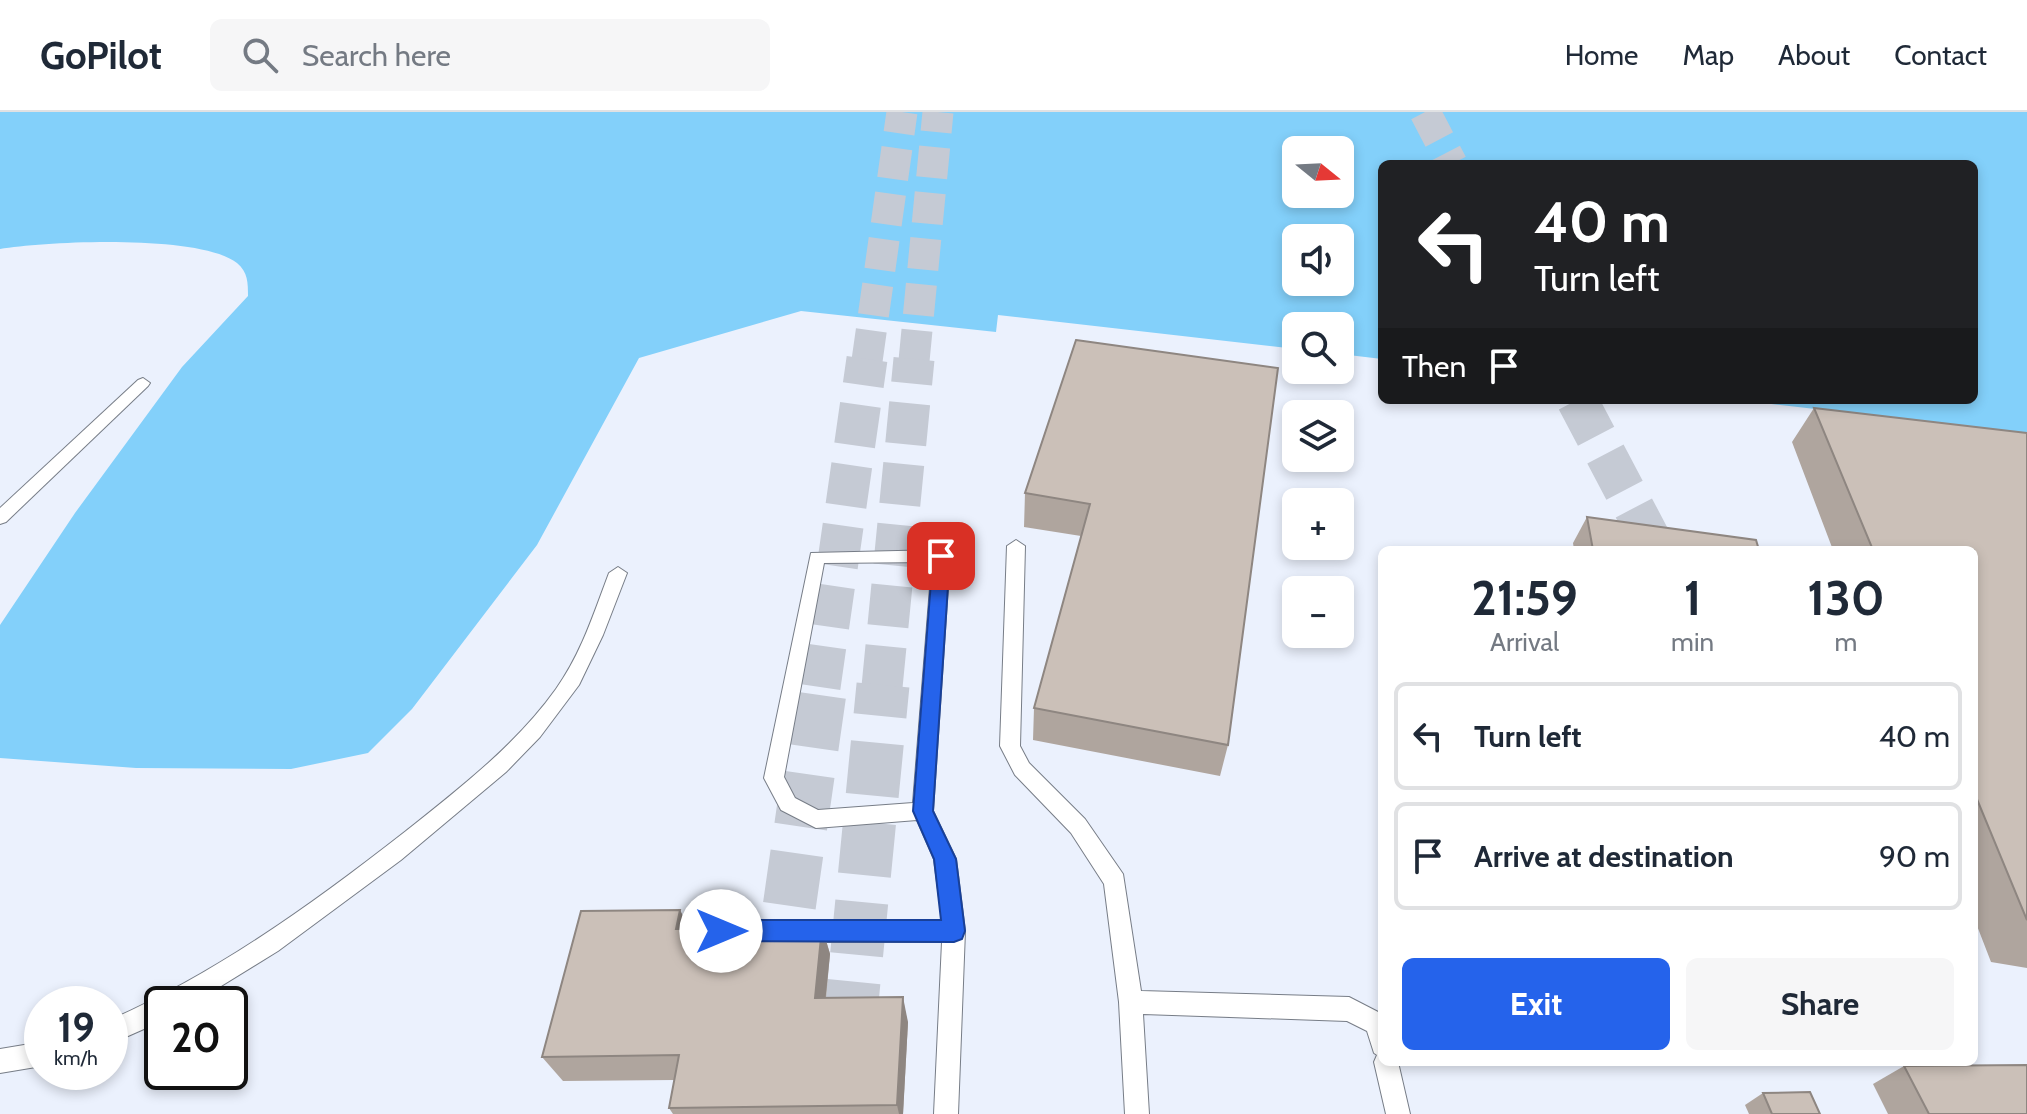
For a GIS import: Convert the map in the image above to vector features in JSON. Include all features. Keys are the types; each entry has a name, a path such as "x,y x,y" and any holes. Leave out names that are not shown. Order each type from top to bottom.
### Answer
{"lane":[{"path":"0,518 143,383"},
{"path":"1016,546 1010,746 1022,769 1078,826 1115,881 1131,1002 1137,1114"},
{"path":"923,811 816,819 788,804 774,778 817,557 941,556 923,811 945,859 954,931 946,1114"},
{"path":"202,986 252,958 346,892 466,795 523,740 562,696 586,658 618,573"},
{"path":"783,931 954,931"},
{"path":"1131,1002 1349,1009 1377,1024 1378,1028"},
{"path":"0,1061 24,1057"},
{"path":"1387,1066 1398,1114"}],"water":[{"path":"0,112 2027,112 2027,433 1772,404 1978,404 1978,160 1378,160 1378,359 1354,356 1354,312 1282,312 1282,347 998,315 996,332 801,311 639,358 537,545 412,709 368,753 291,769 136,768 0,758 0,625 75,513 182,367 248,296 241,266 218,254 191,247 158,244 52,244 0,249"}],"building":[{"path":"1076,340 1278,368 1228,745 1034,708 1090,504 1025,493"},
{"path":"1814,408 2027,433 2027,920 1978,802 1978,546 1871,546"},
{"path":"1587,517 1756,540 1758,546 1592,546"},
{"path":"680,910 676,929 822,927 815,998 903,997 897,1105 669,1108 679,1055 542,1057 581,911"},
{"path":"2027,1065 2027,1114 1929,1114 1904,1066 1978,1066"},
{"path":"1810,1092 1820,1114 1772,1114 1763,1093"}],"tunnel":[{"path":"867,361 902,112"},
{"path":"914,361 938,112"},
{"path":"1425,112 1450,160"},
{"path":"820,687 867,359"},
{"path":"882,687 914,359"},
{"path":"1579,404 1654,546"},
{"path":"778,985 821,685"},
{"path":"841,1114 883,685"},
{"path":"1928,1066 1954,1114"}],"route":[{"path":"721,931 954,931 945,859 923,811 941,556"}]}
